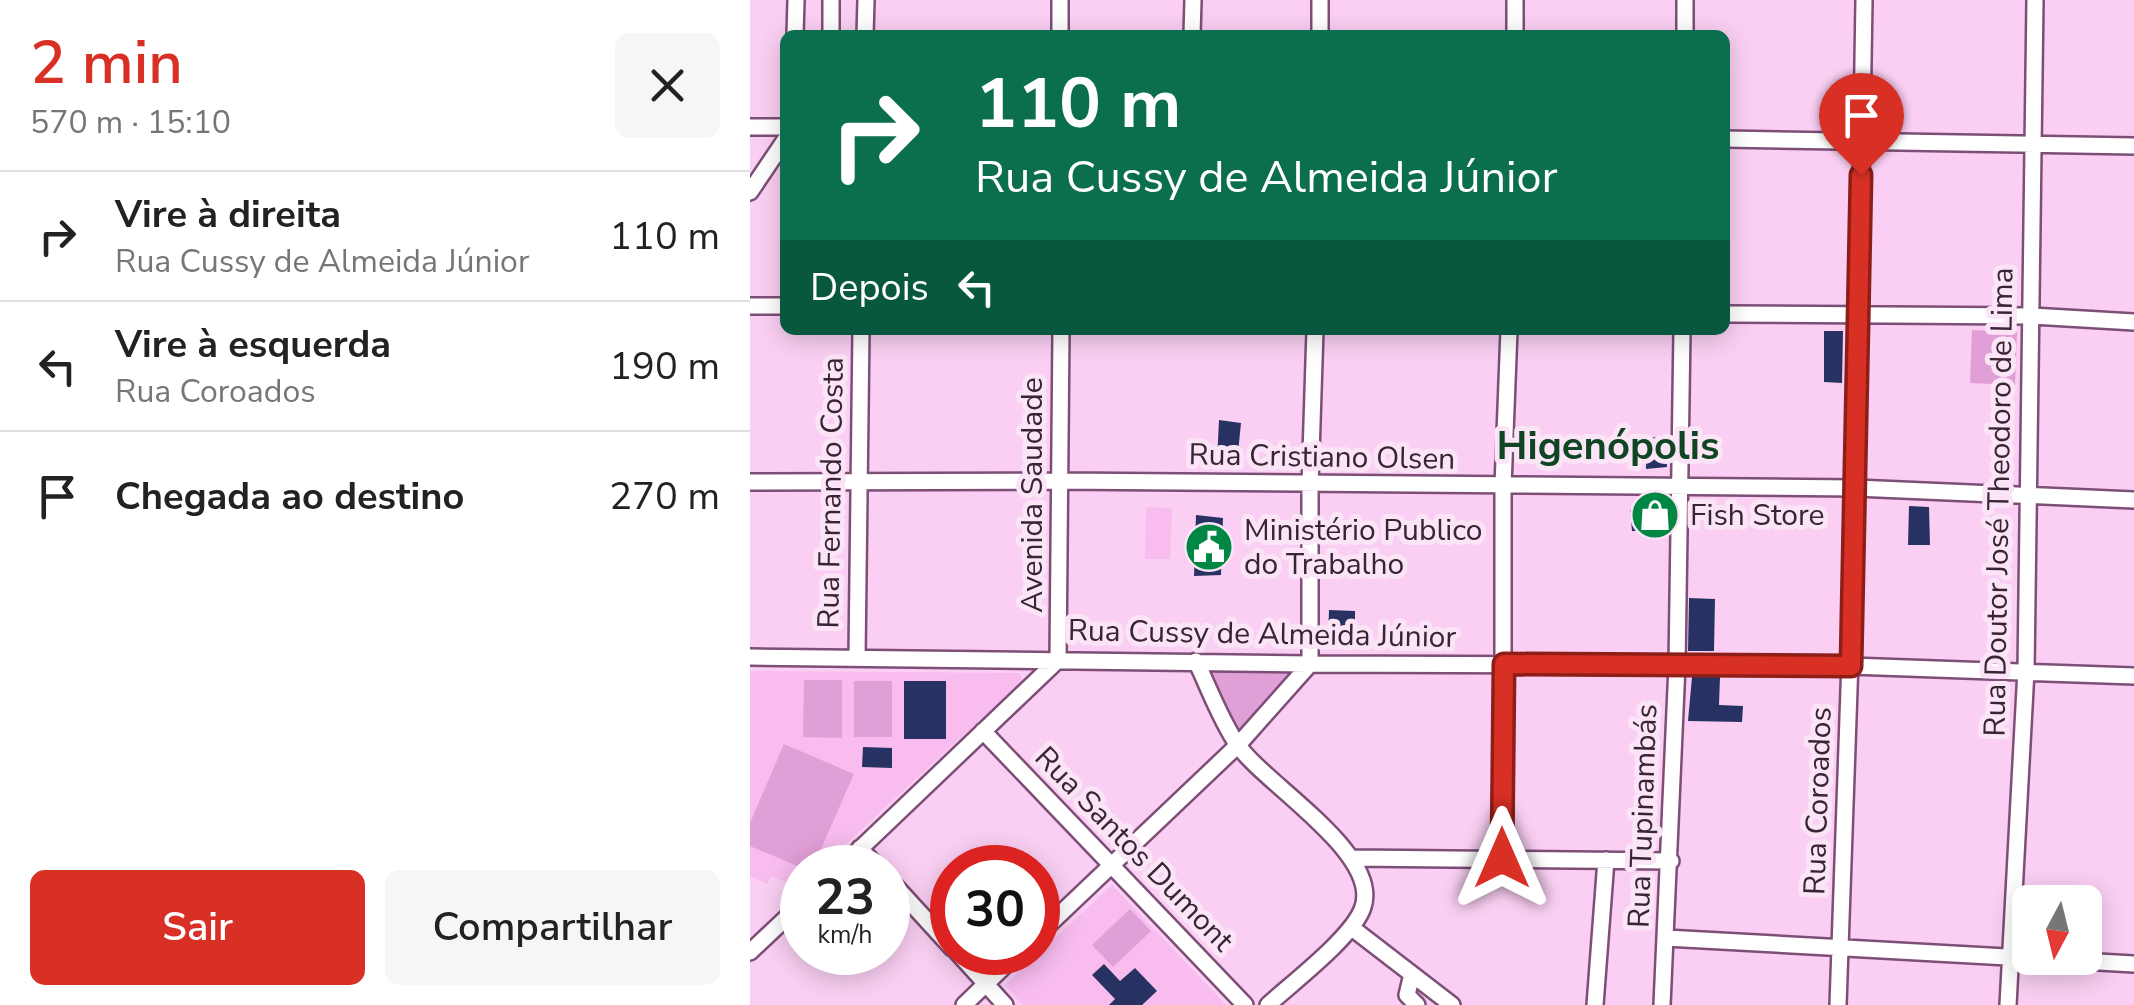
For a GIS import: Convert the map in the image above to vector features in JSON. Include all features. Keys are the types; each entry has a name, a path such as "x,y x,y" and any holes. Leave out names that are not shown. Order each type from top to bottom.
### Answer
{"street":[{"path":"795,30 796,0"},
{"path":"831,0 831,30"},
{"path":"865,30 866,0"},
{"path":"1060,0 1060,30"},
{"path":"1192,0 1192,30"},
{"path":"1320,0 1320,30"},
{"path":"1515,30 1516,0"},
{"path":"1685,0 1685,30"},
{"name":"Rua Coroados","path":"1838,1005 1856,488 1864,0"},
{"name":"Rua Doutor José Theodoro de Lima","path":"2008,1005 2026,670 2035,0"},
{"path":"750,127 780,127"},
{"path":"1730,139 2134,146"},
{"path":"750,192 780,147"},
{"path":"750,306 780,306"},
{"path":"1730,314 2032,316 2134,322"},
{"name":"Rua Fernando Costa","path":"858,657 861,335"},
{"name":"Avenida Saudade","path":"1058,660 1061,335"},
{"path":"1060,915 1238,745 1310,664 1315,335"},
{"path":"1502,858 1503,486 1509,335"},
{"name":"Rua Tupinambás","path":"1662,1005 1671,861 1682,335"},
{"name":"Rua Cristiano Olsen","path":"750,482 1856,488 2134,500"},
{"name":"Rua Cussy de Almeida Júnior","path":"750,658 1851,666 2134,676"},
{"path":"863,845 1058,660"},
{"path":"1196,661 1238,745 1352,858 1365,886 1364,906 1352,928 1268,1005"},
{"name":"Rua Santos Dumont","path":"983,730 1245,1005"},
{"path":"1352,858 1671,861"},
{"path":"1595,1005 1606,860"},
{"path":"910,902 930,923"},
{"path":"750,952 780,923"},
{"path":"1352,928 1452,1005"},
{"path":"1666,938 2134,964"},
{"path":"1412,974 1407,995 1417,1005"},
{"path":"978,975 1006,1005"},
{"path":"964,1005 996,975"}],"shaded area":[{"path":"1972,330 2017,332 2015,385 1970,383"},
{"path":"1146,507 1172,508 1170,559 1145,559"},
{"path":"1199,663 1308,665 1237,743"},
{"path":"750,671 1019,673 1023,680 845,845 780,845 780,880 771,876 767,884 750,876"},
{"path":"804,680 842,680 842,738 803,737"},
{"path":"854,681 892,681 892,737 854,737"},
{"path":"784,744 854,774 823,845 780,845 780,859 750,846 750,823"},
{"path":"1112,885 1226,1005 1023,1005 1005,985 1016,975 1060,975 1060,934"},
{"path":"1130,909 1151,931 1113,967 1092,945"}],"building":[{"path":"1824,331 1843,331 1842,383 1824,382"},
{"path":"1219,420 1241,423 1237,463 1217,461"},
{"path":"1647,437 1666,438 1667,467 1646,469"},
{"path":"1909,506 1929,507 1930,545 1908,545"},
{"path":"1630,510 1663,511 1662,531 1632,531"},
{"name":"Ministério Publico do Trabalho","path":"1196,515 1223,518 1221,575 1194,576"},
{"path":"1689,598 1715,599 1714,651 1688,651"},
{"path":"1329,610 1355,611 1355,639 1328,639"},
{"path":"1692,677 1720,677 1719,705 1743,706 1742,722 1688,721"},
{"path":"904,681 946,681 946,739 904,739"},
{"path":"863,747 892,748 892,768 862,767"},
{"path":"1104,964 1120,981 1135,968 1157,991 1142,1005 1109,1005 1115,999 1092,975"}],"place":[{"name":"Fish Store","path":"1655,515"},
{"name":"Ministério Publico do Trabalho","path":"1209,547"}],"district":[{"name":"Higenópolis","path":"1608,446"}],"route":[{"path":"1502,858 1504,664 1851,666 1861,175"}]}
